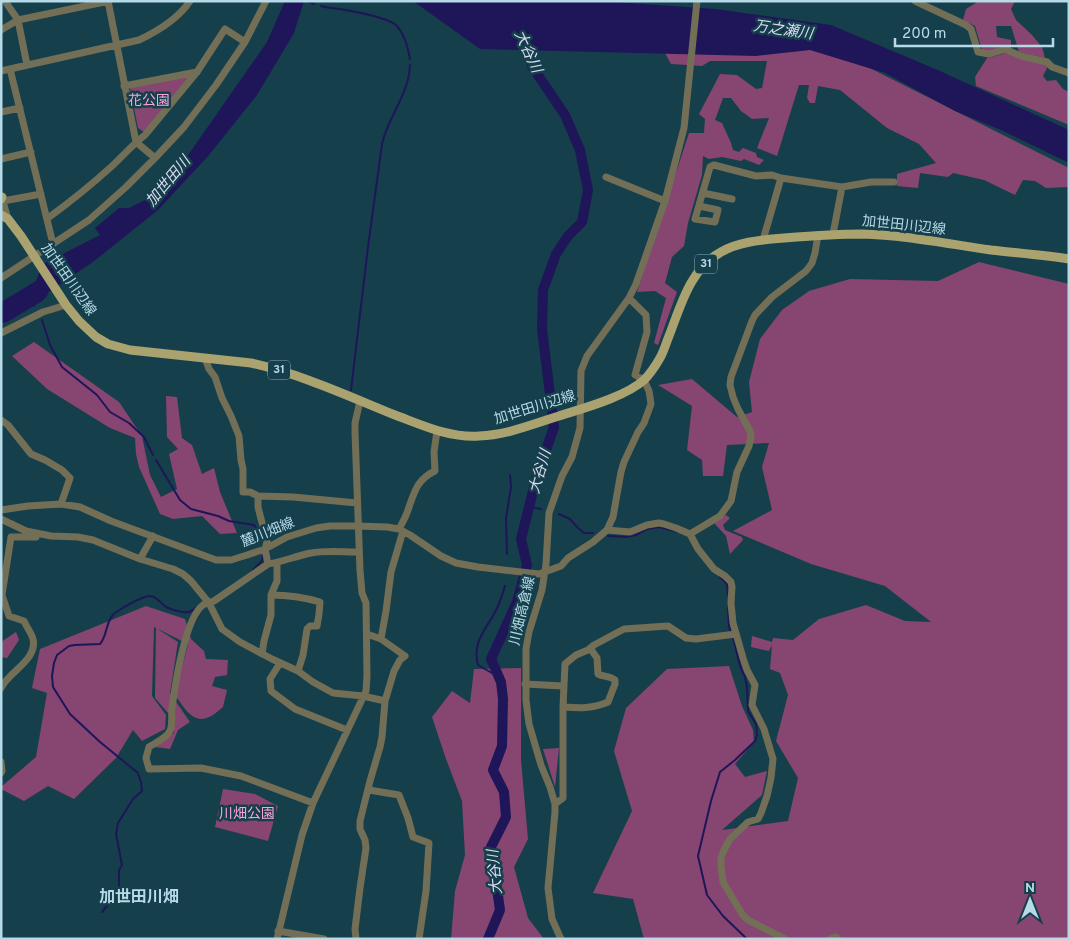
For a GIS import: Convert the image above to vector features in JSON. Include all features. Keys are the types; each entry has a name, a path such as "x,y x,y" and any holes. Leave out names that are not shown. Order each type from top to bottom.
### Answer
{"main road":[{"name":"加世田川辺線","path":"4,217 36,259 66,306 89,331 108,344 130,350 252,363 306,379 437,431 463,436 496,435 537,423 614,397 644,380 662,356 684,297 694,277 716,255 740,244 818,235 864,234 1069,259"}],"street":[{"path":"5,1 18,20 27,65"},
{"path":"1,30 18,20 108,1 136,142 155,158"},
{"path":"1,71 139,40 153,34 176,17 190,1"},
{"path":"1,278 36,259 53,244 89,220 155,158 204,102 245,42 266,1"},
{"name":"川畑高倉線","path":"561,939 552,920 548,888 556,812 550,787 541,765 529,724 525,684 526,649 540,597 549,513 562,476 572,457 580,428 578,410 581,371 584,362 600,336 636,284 665,201 684,128 697,1"},
{"path":"915,1 971,29 978,52 989,54 1007,50 1021,56 1047,62 1052,67 1069,73"},
{"path":"48,218 80,194 145,135 197,72 225,29 245,42"},
{"path":"10,69 53,244"},
{"path":"124,86 197,72"},
{"path":"1,112 20,108"},
{"path":"1,159 31,152"},
{"path":"699,206 710,167 714,165 756,176 767,174 781,178 842,187 871,182 894,182"},
{"path":"606,177 665,201"},
{"path":"763,240 781,178"},
{"path":"833,234 842,187"},
{"path":"703,193 732,199"},
{"path":"4,217 2,198 41,194"},
{"path":"690,534 720,516 731,502 737,472 749,446 750,431 738,410 730,385 731,377 752,321 760,309 772,297 806,271 812,263 818,235"},
{"path":"1,270 9,274"},
{"path":"542,573 561,566 568,558 593,542 607,530 613,517 624,462 644,423 651,404 649,391 644,380 635,375 647,332 646,315 628,298"},
{"path":"1,333 43,312 66,306"},
{"path":"205,358 209,369 215,377 239,436 243,469 243,492 250,492 258,496 357,503"},
{"path":"324,939 278,935 300,844 313,803 366,690 366,603 360,578 355,432 360,401"},
{"path":"1,420 8,425 31,454 62,470 70,478 61,504"},
{"path":"381,639 391,572 401,530 421,480 427,474 435,471 434,452 437,431"},
{"path":"258,496 258,507 266,542 265,549 268,564"},
{"name":"麓川畑線","path":"1,510 61,504 80,507 111,521 216,560 231,560 265,549 287,537 316,528 330,526 388,527 401,530 441,556 456,563 542,573"},
{"path":"1,519 26,532 51,536"},
{"path":"607,530 630,532 658,523 690,534 698,549 714,569 731,582 730,603 733,635 755,685 752,705 764,729 773,759 767,796 758,819 748,822 730,839 723,852 721,858 723,882 742,914 748,920 785,939"},
{"path":"1,688 7,678 30,655 33,646 33,639 24,621 9,616 2,594 11,537 78,536 183,574 209,603 222,629 240,642 298,671 313,682 334,693 363,696 385,702"},
{"path":"140,558 153,536"},
{"path":"313,803 241,776 200,768 149,769 146,758 149,747 169,733 171,728 175,680 190,622 204,604 214,601 268,564 315,552 359,552"},
{"path":"262,654 271,615 271,595 277,581 277,563"},
{"path":"271,595 299,596 320,602 317,626 310,626 307,629 303,655 298,671"},
{"path":"555,804 563,798 562,707 565,664 576,655 624,629 668,626 686,638 696,639 733,635"},
{"path":"356,939 355,930 366,848 360,825 370,781 379,754 385,702 394,671 404,656 381,639 367,634"},
{"path":"562,707 586,708 608,702 615,680 598,674 597,658 590,648"},
{"path":"280,663 270,679 271,692 295,709 347,730"},
{"path":"525,684 564,686"},
{"path":"1,762 1,773"},
{"path":"369,790 399,795 408,818 412,837 429,843 426,891 419,939"},
{"path":"830,939 836,936 838,939"}],"green space":[{"path":"979,1 1015,1 1011,9 1016,20 1042,47 1045,58 1019,52 1011,26 996,26 997,37 1011,40 1011,49 988,52 982,50 975,26 963,20 966,9"},
{"path":"816,41 1069,168 1069,187 1046,188 1035,181 1023,180 1015,195 984,180 953,173 948,177 920,173 918,188 897,186 897,174 936,163 919,144 887,128 840,90 818,86 815,103 810,103 807,98 809,85 799,85 777,156 757,148 769,118 752,119 741,111 731,98 723,98 715,120 722,123 733,150 739,152 743,148 756,153 757,157 764,160 759,165 744,159 741,161 722,157 709,159 703,156 702,175 688,223 684,246 672,257 665,283 677,292 658,345 654,343 666,298 655,291 637,292 689,133 704,133 705,119 699,114 720,74 737,75 756,89 762,88 767,61 710,61 702,66 671,64 660,44"},
{"path":"1007,53 1048,66 1043,76 1047,81 1056,80 1063,89 1069,92 1069,125 976,86 975,77 987,58"},
{"name":"花公園","path":"187,76 188,78 144,132 138,128 130,88"},
{"path":"979,262 1069,284 1069,939 644,939 633,899 593,893 632,811 614,751 626,708 667,669 729,666 742,706 753,730 754,742 735,764 745,777 767,771 762,795 722,830 788,821 798,778 776,741 788,695 780,673 770,669 772,645 769,651 751,647 752,636 772,642 773,638 793,640 819,619 866,605 905,621 931,622 885,586 811,564 733,531 772,510 762,467 769,443 727,445 723,476 703,476 702,460 687,450 692,406 658,385 692,379 737,417 752,412 749,382 760,339 782,310 809,291 850,279 938,281"},
{"path":"34,342 119,402 142,436 150,475 161,497 177,489 169,454 178,449 167,437 166,396 177,397 182,438 192,445 202,474 214,468 220,492 237,533 220,534 202,516 173,519 160,514 139,467 135,438 110,428 47,389 12,356"},
{"path":"726,515 730,518 723,525 725,530 742,537 743,540 730,554 726,536 714,523"},
{"path":"146,606 185,619 191,639 204,651 206,659 228,660 227,675 215,677 212,686 227,690 223,707 213,715 203,719 193,716 185,709 175,695 188,644 154,627 152,696 166,715 165,729 142,741 133,730 116,758 74,799 48,786 24,801 1,789 36,757 47,693 32,688 40,649"},
{"path":"156,628 178,642 170,693 190,722 178,730 170,749 155,747 174,733 174,720 155,698"},
{"path":"16,632 19,640 7,658 1,657 1,642"},
{"path":"521,668 521,760 528,839 514,867 528,918 544,939 451,939 455,891 465,855 462,801 432,717 452,691 470,703 474,669"},
{"path":"559,748 555,787 543,749"},
{"name":"川畑公園","path":"223,789 255,794 278,806 268,841 215,827"}],"water":[{"path":"285,1 304,1 294,33 257,95 209,155 158,210 93,262 44,295 1,316 1,302 36,281 43,264 100,235 95,228 119,208 129,208 163,191 267,42"},
{"name":"万之瀬川","path":"413,1 600,1 715,9 831,25 940,71 1069,130 1069,163 1001,130 955,111 885,73 810,50 756,56 480,49"}],"waterway":[{"path":"308,1 314,4"},
{"path":"321,6 370,15 393,23 404,37 410,59"},
{"name":"大谷川","path":"488,939 500,910 491,847 506,817 504,792 493,770 502,746 503,699 501,682 491,659 517,602 527,565 521,539 536,479 554,427 542,329 543,290 556,254 568,236 582,222 588,190 580,150 565,115 533,68 523,39"},
{"path":"351,390 382,144 406,86 410,65"},
{"name":"加世田川","path":"1,318 6,317 43,293"},
{"name":"加世田川","path":"31,302 34,306"},
{"path":"42,320 50,345 62,367 97,395 110,412 129,423 144,437 153,455"},
{"path":"156,460 180,500 191,509 229,521 254,525 260,540"},
{"path":"507,554 506,518 511,487 510,475"},
{"path":"529,507 541,509"},
{"path":"559,514 570,519 584,533 593,533"},
{"path":"608,536 626,537 636,535 647,529 659,527 678,532"},
{"path":"253,570 262,561 263,556"},
{"path":"719,576 727,584 728,595"},
{"path":"499,677 478,665 476,656 479,641 498,606 505,586"},
{"path":"102,912 116,895 119,887 119,870 122,865 116,834 118,823 133,799 142,791 141,782 138,773 70,714 53,687 54,663 57,655 69,646 100,644 112,616 122,608 142,598 152,596 166,607 181,612 189,612 196,608"},
{"path":"728,608 731,632"},
{"path":"733,637 740,666 745,677 748,711 756,724 757,735 755,741 720,772 698,856 707,895 723,916 747,939"}],"district":[{"name":"加世田川畑","path":"139,898"}]}
